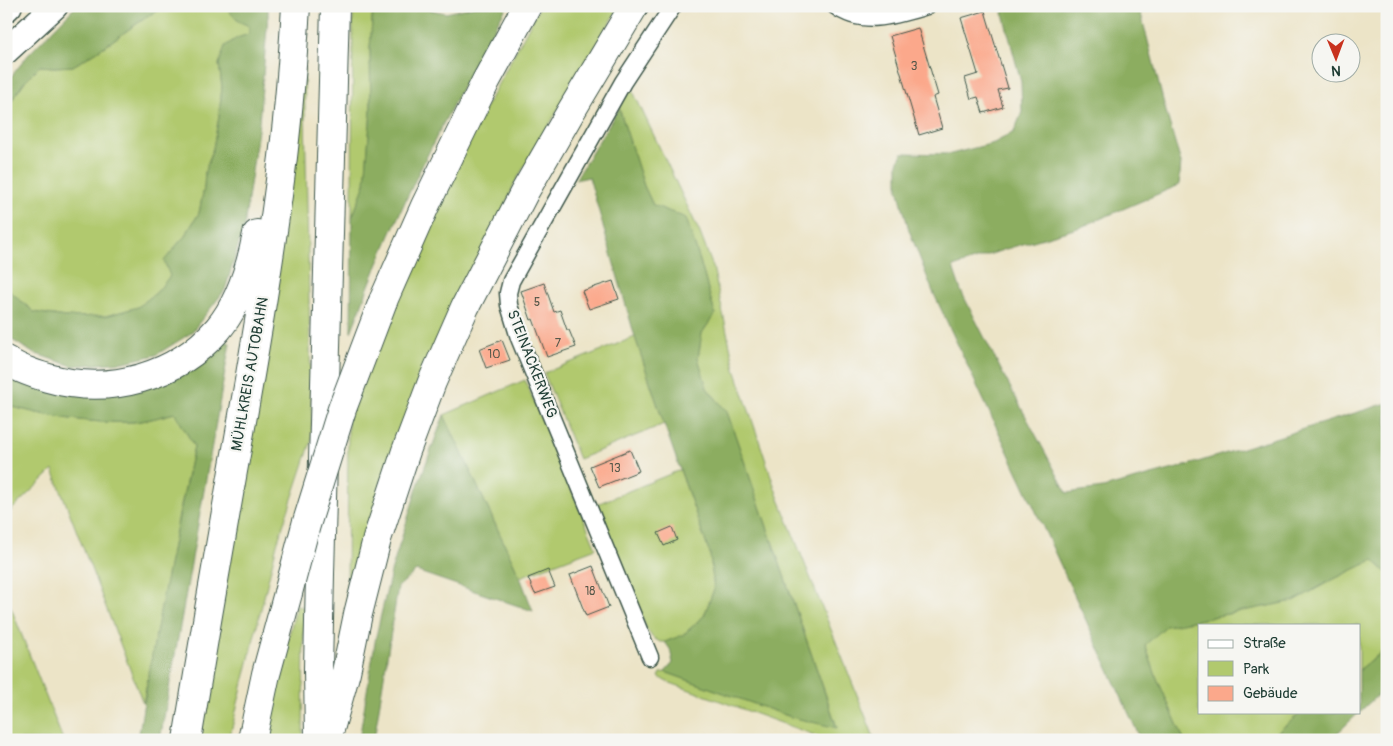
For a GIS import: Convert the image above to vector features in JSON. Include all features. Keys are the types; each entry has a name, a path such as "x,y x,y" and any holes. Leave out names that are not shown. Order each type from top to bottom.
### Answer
{"highway":[{"path":"6,360 33,374 56,381 80,385 106,386 134,381 159,373 193,353 219,327 239,294 254,251 260,216 276,66 279,6"},
{"name":"MÜHLKREIS AUTOBAHN","path":"187,740 206,622 252,367 272,239 284,156 296,6"},
{"path":"319,740 319,612 335,6"},
{"path":"252,740 266,674 306,525 342,409 383,301 425,206 486,81 527,6"},
{"path":"327,740 346,672 377,539 406,451 432,382 465,308 524,193 634,6"}],"main road":[{"path":"6,52 55,6"}],"street":[{"name":"STEINACKERWEG","path":"650,657 519,338 509,305 508,293 511,281 624,82 673,6"},
{"path":"835,6 852,16 870,18 898,15 927,6"}],"green space":[{"path":"76,6 166,6 73,66 40,66 25,81 6,109 6,83 29,54"},
{"path":"166,6 230,6 229,11 249,25 249,34 237,38 219,64 222,87 219,117 213,148 205,172 199,213 185,236 176,246 170,276 157,292 138,307 106,316 65,317 34,312 6,288 6,109 25,81 40,66 73,66"},
{"path":"230,6 268,6 268,16 259,123 244,227 225,290 191,333 156,355 124,362 73,366 33,353 6,336 6,288 34,312 65,317 106,316 138,307 157,292 170,276 164,261 185,236 199,213 205,172 213,148 219,117 222,87 219,64 225,46 237,38 249,34 249,26 238,21 229,11"},
{"path":"353,6 373,6 370,49 371,110 365,185 352,218"},
{"path":"373,6 411,6 446,13 476,6 507,6 471,70 421,168 390,234 351,332 352,218 365,184 371,110 370,49"},
{"path":"540,6 620,6 514,184 347,605 348,419 400,292 468,140"},
{"path":"1001,6 1139,6 1181,163 1179,185 1081,227 953,267 961,291 1067,493 1103,488 1185,466 1387,403 1387,573 1373,560 1294,601 1166,626 1145,645 1156,676 1184,740 1141,740 933,292 909,230 898,189 898,163 902,153 951,154 994,143 1014,132 1022,112 1021,82"},
{"path":"304,66 312,439 277,544 229,740 200,740"},
{"path":"631,87 700,233 713,267 735,369 777,494 875,740 828,740 665,681 659,677 661,673 665,672 791,717 837,727 727,412 707,388 698,358 702,333 715,314 686,219 653,205 644,186 619,108"},
{"path":"619,108 644,186 653,205 686,218 715,314 702,333 698,358 707,388 727,412 837,728 791,717 665,672 673,663 670,649 665,642 683,635 704,616 714,589 710,554 635,337 589,177 575,180"},
{"path":"635,337 664,424 579,459 544,373"},
{"path":"222,340 230,343 160,740 138,740 164,592 194,446 175,413 149,420 101,422 53,416 6,405 6,371 63,392"},
{"path":"525,380 596,548 520,577 444,415"},
{"path":"6,405 53,416 101,422 149,420 175,413 194,446 143,703 53,470 6,515"},
{"path":"444,415 520,577 533,611 416,571 398,587 374,740 359,740 376,636 391,572 418,485"},
{"path":"680,470 710,554 714,589 704,616 683,635 660,642 652,637 646,628 597,504"},
{"path":"1373,560 1387,573 1387,648 1360,669 1360,624 1198,624 1198,714 1300,714 1268,740 1184,740 1156,676 1145,644 1166,626 1294,601"},
{"path":"6,595 63,740 6,740"},
{"path":"297,605 304,608 303,740 261,740"},
{"path":"1387,648 1387,686 1360,712 1360,669"},
{"path":"1300,714 1357,714 1330,740 1268,740"}],"building":[{"path":"985,11 1008,88 998,90 1003,107 983,113 978,97 971,99 965,78 978,74 961,18"},
{"path":"918,28 938,95 933,97 942,128 919,135 890,36"},
{"path":"613,281 619,299 589,309 582,291"},
{"path":"544,283 554,312 560,310 567,330 569,330 576,347 547,357 521,291"},
{"path":"502,340 510,360 486,368 479,349"},
{"path":"630,450 639,471 599,487 590,466"},
{"path":"672,527 677,540 664,546 658,533"},
{"path":"593,566 609,607 586,616 570,575"},
{"path":"548,570 555,587 535,594 528,578"}]}
